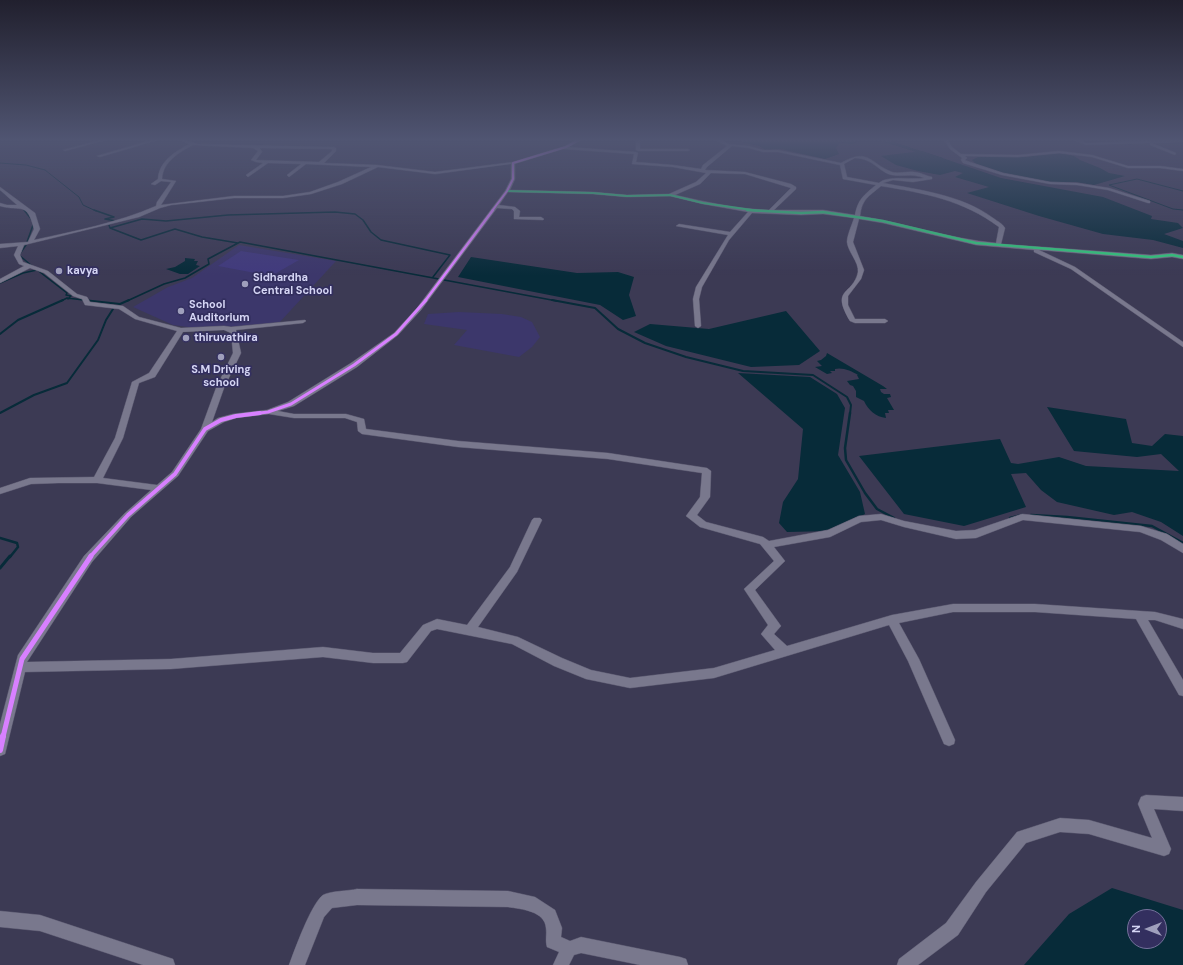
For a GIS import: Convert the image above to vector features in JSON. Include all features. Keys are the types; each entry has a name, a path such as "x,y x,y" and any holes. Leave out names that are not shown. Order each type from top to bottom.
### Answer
{"street":[{"path":"158,207 159,202 171,185"},
{"path":"0,246 30,243 121,221 158,207 171,204 234,197 299,196 311,194 335,185"},
{"path":"206,429 221,420 236,416 268,412 291,404 354,365 396,334 441,280 510,185"},
{"path":"670,195 693,185"},
{"path":"770,212 794,188 789,185"},
{"path":"877,185 859,205 850,242 861,270 858,279 845,296 845,305 852,320 885,321"},
{"path":"883,185 937,196 970,206 999,224 1002,228 998,245"},
{"path":"896,188 900,185"},
{"path":"1083,185 1100,188 1148,202"},
{"path":"0,188 33,214 37,229 30,243"},
{"path":"507,191 593,193 631,196 670,195 751,212 823,212 857,217 910,226 963,241 1028,248 1135,256 1151,257 1172,255 1183,257"},
{"path":"0,204 9,207 22,206"},
{"path":"496,206 514,209 517,211 516,218 541,219"},
{"path":"698,326 696,299 699,287 732,234 751,212"},
{"path":"679,226 732,234"},
{"path":"22,244 17,255 21,263 46,272 74,294 83,296 85,301 121,307 137,318 181,330 231,329 303,321"},
{"path":"1028,248 1073,268 1183,345"},
{"path":"0,280 32,267"},
{"path":"0,750 22,659 88,559 128,515 175,474 206,429 220,388 236,352 234,332 231,329"},
{"path":"97,480 119,438 136,382 152,375 181,330"},
{"path":"268,412 294,416 346,416 361,421 362,431 458,444 608,456 707,471 705,497 691,516 703,525 763,541 780,561 749,589 775,626 767,634 785,652"},
{"path":"0,491 30,481 97,480 158,488"},
{"path":"767,545 830,533 859,519 881,517 904,524 956,535 976,534 1022,517 1141,529 1164,537 1183,549"},
{"path":"470,630 477,617 503,585 521,558 538,520"},
{"path":"20,667 171,664 323,652 373,658 403,658 426,628 437,624 514,640 558,662 590,675 630,683 714,673 892,620 953,608 1035,608 1155,616 1183,624"},
{"path":"1139,615 1183,691"},
{"path":"892,620 913,659 949,740"},
{"path":"905,965 952,929 981,887 1022,837 1060,826 1089,826 1164,849 1145,804 1146,802 1183,804"},
{"path":"297,965 318,912 328,901 357,897 508,899 535,905 550,915 554,928 553,941 569,949 581,945 680,965"},
{"path":"0,920 40,924 167,965"},
{"path":"561,965 569,949"}],"shaded area":[{"name":"Sidhardha Central School","path":"239,245 336,261 279,323 237,327 188,327 173,325 133,307 168,287 192,278"},
{"path":"241,251 299,260 271,276 218,266"},
{"path":"459,312 502,314 521,317 532,322 540,337 532,347 519,357 454,345 467,330 424,324 428,314"}],"water":[{"path":"982,185 1039,185 1103,197 1152,216 1151,219 1178,223 1183,228 1164,234 1183,241 1183,248 1153,240 1103,234 1039,216 967,193 989,187"},
{"path":"471,257 577,273 618,272 634,277 629,295 636,316 623,320 600,305 458,277"},
{"path":"185,258 195,259 194,261 198,261 196,265 200,266 188,274 180,274 166,269 175,267 185,261"},
{"path":"786,311 820,351 799,365 751,367 666,346 634,332 650,324 709,329"},
{"path":"827,353 887,389 880,389 884,394 890,394 891,397 887,398 894,410 888,410 889,413 885,413 886,418 876,415 870,410 864,401 856,397 856,391 847,381 859,379 858,375 841,369 835,369 835,371 830,371 832,373 827,374 815,367 822,366 817,361 826,356"},
{"path":"738,373 810,377 837,394 845,408 838,455 860,492 865,514 831,531 787,532 779,523 783,502 798,479 803,429"},
{"path":"1047,407 1126,419 1132,443 1152,446 1165,434 1183,436 1183,536 1161,522 1132,512 1114,515 1057,502 1041,490 1026,473 1011,474 1026,507 964,526 904,514 859,456 1000,439 1011,463 1018,464 1059,457 1086,466 1179,471 1161,454 1137,457 1074,451"},
{"path":"1112,888 1183,910 1183,965 1024,965 1069,914"}],"waterway":[{"path":"64,185 79,197 83,205 96,211"},
{"path":"1109,185 1173,209 1183,210"},
{"path":"1160,185 1183,191"},
{"path":"0,190 6,195"},
{"path":"21,207 24,210"},
{"path":"24,210 32,220"},
{"path":"94,210 114,217 105,219 116,221"},
{"path":"110,228 142,219 166,221 228,215 335,212 355,214 363,220 371,232 381,240 450,255 433,277"},
{"path":"27,242 33,225"},
{"path":"110,228 141,240 175,229 202,237 238,243"},
{"path":"127,301 164,284 185,278 209,264 208,259 240,242 557,301"},
{"path":"26,245 19,255 32,266"},
{"path":"36,269 67,293 66,295 71,296 69,298"},
{"path":"0,283 23,273 37,270"},
{"path":"63,300 69,298"},
{"path":"69,298 90,301"},
{"path":"0,334 18,320 63,300"},
{"path":"83,300 90,301"},
{"path":"90,301 120,304 129,300"},
{"path":"552,300 595,308 618,329 645,343 686,357 743,371 813,375 847,397 851,405 850,414"},
{"path":"0,413 34,395 67,383 98,340 106,320 113,309"},
{"path":"850,413 845,448 846,460 865,493 877,509 894,518"},
{"path":"1010,518 1022,515"},
{"path":"1031,515 1067,517 1152,526 1183,543"},
{"path":"0,538 17,543 18,547 10,557"},
{"path":"0,568 10,556"}],"transit line":[{"path":"0,750 22,659 88,559 128,515 175,474 205,429 221,420 236,416 268,412 291,404 354,365 396,334 419,309 510,185"},
{"path":"507,191 593,193 627,196 670,195 703,203 751,211 801,213 823,212 883,221 976,243 1151,257 1172,255 1183,257"}],"place":[{"name":"kavya","path":"59,271"},
{"name":"Sidhardha Central School","path":"245,284"},
{"name":"School Auditorium","path":"181,311"},
{"name":"thiruvathira","path":"186,338"},
{"name":"S.M Driving school","path":"221,357"}]}
